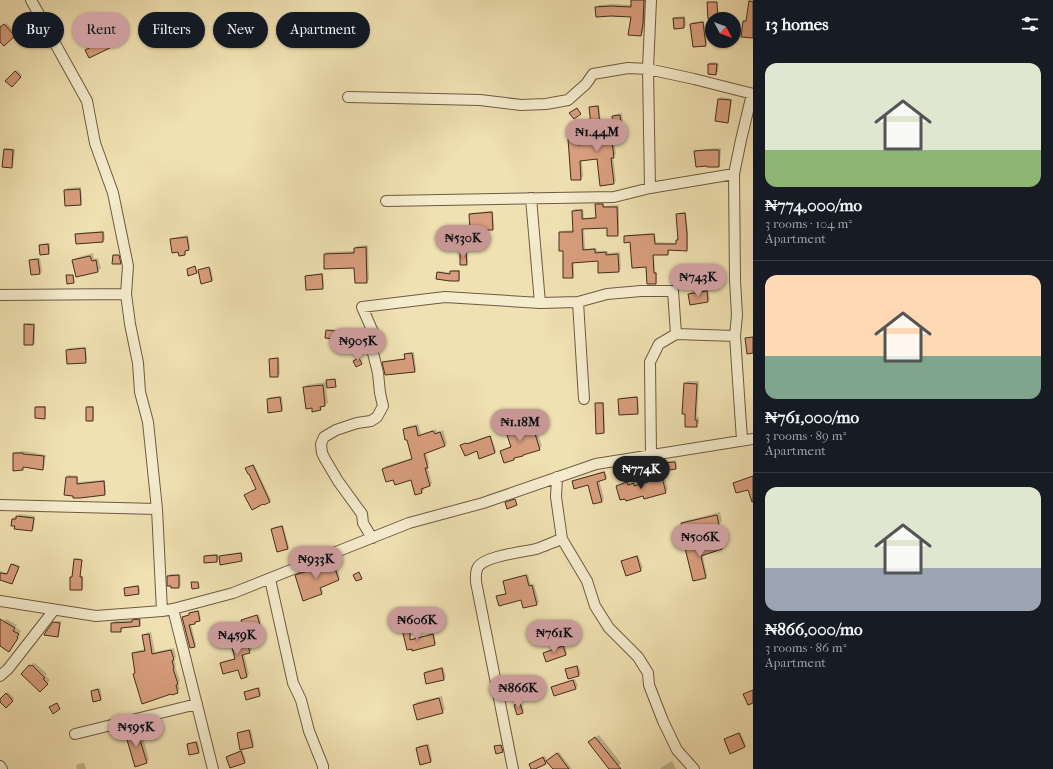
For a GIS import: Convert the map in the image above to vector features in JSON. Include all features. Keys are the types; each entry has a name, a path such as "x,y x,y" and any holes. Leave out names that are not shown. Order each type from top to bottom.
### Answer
{"street":[{"path":"31,0 87,101 95,143 113,193 124,244 128,266 126,294 130,324 138,363 140,392 148,422 156,509 162,611"},
{"path":"650,188 648,69 651,0"},
{"path":"348,97 480,100 522,105 546,104 568,100 586,84 593,74 628,68 648,69 753,94 740,140 734,174 735,280 737,315 735,336 742,440"},
{"path":"386,201 614,197 650,188 734,174"},
{"path":"531,198 540,303"},
{"path":"372,538 363,523 362,514 338,481 325,459 322,453 321,444 324,437 336,430 377,418 383,406 378,373 373,353 373,332 362,307 446,298 540,303 578,302 607,294 641,291 673,291 676,334"},
{"path":"0,295 126,294"},
{"path":"578,302 584,399"},
{"path":"651,455 650,362 659,344 676,334 735,336"},
{"path":"0,601 96,616 173,609 233,593 409,523 483,503 596,464 753,439"},
{"path":"557,477 556,497 562,539 586,581 595,606 609,628 638,657 648,673 649,685 663,721 677,750 694,769"},
{"path":"0,505 156,509"},
{"path":"513,769 475,574 478,567 483,562 536,548 562,539"},
{"path":"270,579 293,683 301,700 309,731 323,769"},
{"path":"173,609 213,769"},
{"path":"0,676 8,669 54,610"},
{"path":"75,734 197,704"}],"building":[{"path":"631,0 644,0 641,36 628,35 631,17 596,17 595,7 631,7"},
{"path":"749,1 753,2 753,38 741,37 743,21 746,21"},
{"path":"707,2 717,2 718,12 708,12"},
{"path":"673,18 684,18 684,28 674,29"},
{"path":"703,22 705,46 693,47 690,24"},
{"path":"4,24 12,33 12,39 4,46 0,42 0,27"},
{"path":"89,48 110,48 89,58 85,50"},
{"path":"708,64 717,64 716,75 708,74"},
{"path":"15,71 21,77 12,87 5,81"},
{"path":"718,99 731,100 728,123 715,121"},
{"path":"598,106 600,125 591,126 589,107"},
{"path":"577,108 581,114 574,119 569,113"},
{"path":"620,115 623,140 612,141 614,158 611,158 614,184 600,186 597,159 580,161 581,180 571,180 568,139 578,138 578,145 603,142 602,126 613,125 612,116"},
{"path":"4,149 13,150 12,168 2,167"},
{"path":"719,150 719,167 696,167 694,151"},
{"path":"80,189 81,205 65,206 64,190"},
{"path":"595,204 603,204 603,207 617,207 618,236 607,236 607,228 582,229 583,250 595,249 595,253 606,252 606,255 618,254 619,272 598,273 598,261 572,263 573,278 563,278 563,251 559,251 559,232 573,232 572,211 582,210 582,219 596,218"},
{"path":"492,212 493,230 470,230 469,214"},
{"path":"685,213 687,251 668,250 668,255 653,255 656,284 647,284 646,267 632,268 630,242 624,243 624,236 654,234 655,244 676,244 676,240 678,240 676,214"},
{"path":"103,232 103,242 76,244 75,234"},
{"path":"187,237 189,250 185,251 185,255 179,256 178,252 172,253 170,239"},
{"path":"48,244 49,254 40,255 39,245"},
{"path":"366,247 367,283 355,283 354,268 324,269 324,254 354,253 354,248"},
{"path":"460,252 466,252 467,265 460,265"},
{"path":"113,255 119,255 121,264 112,264"},
{"path":"90,256 92,261 96,260 98,272 76,277 72,260"},
{"path":"38,259 40,274 31,275 29,260"},
{"path":"195,266 197,273 188,276 187,269"},
{"path":"209,267 212,281 201,284 198,270"},
{"path":"450,271 459,271 459,281 436,279 437,272 450,274"},
{"path":"322,274 323,289 306,290 305,276"},
{"path":"66,275 73,275 74,283 67,284"},
{"path":"682,276 692,277 691,283 681,282"},
{"path":"707,291 708,302 690,305 688,294"},
{"path":"24,324 34,325 33,345 24,345"},
{"path":"326,330 360,334 359,342 325,338"},
{"path":"753,337 753,353 747,354 745,338"},
{"path":"85,348 86,363 67,364 66,350"},
{"path":"412,353 415,372 385,375 382,362 405,359 404,354"},
{"path":"278,358 278,377 270,377 269,359"},
{"path":"359,358 362,364 356,367 353,361"},
{"path":"335,379 336,387 327,388 326,380"},
{"path":"684,383 697,384 695,420 697,420 697,427 685,427 685,414 682,414"},
{"path":"323,385 325,406 320,407 321,410 312,412 312,408 306,409 303,387"},
{"path":"280,397 282,411 268,413 267,399"},
{"path":"637,397 638,414 619,415 618,399"},
{"path":"595,403 603,403 604,433 596,434"},
{"path":"35,407 45,407 45,419 35,418"},
{"path":"86,407 93,407 93,421 86,421"},
{"path":"532,424 540,450 514,458 514,460 504,463 500,451 511,447 506,432"},
{"path":"416,426 418,436 433,431 435,434 440,432 445,446 424,454 428,468 425,468 430,486 421,489 422,493 415,495 411,480 395,485 393,480 386,482 382,469 412,459 407,440 405,440 403,429"},
{"path":"490,436 495,453 479,459 477,451 465,456 460,445"},
{"path":"13,453 44,456 43,470 23,467 23,470 13,471"},
{"path":"675,462 676,469 662,471 661,463"},
{"path":"253,465 270,502 252,510 244,495 256,489 245,468"},
{"path":"604,472 606,479 597,482 602,502 593,504 588,485 574,489 572,481"},
{"path":"753,476 752,502 748,490 736,493 733,483"},
{"path":"66,477 77,477 77,484 104,481 105,495 73,498 73,496 64,495"},
{"path":"662,477 666,493 644,499 643,496 626,501 625,499 620,500 616,486 627,482 628,485 634,483 634,486"},
{"path":"515,499 517,505 507,509 505,502"},
{"path":"717,515 719,525 683,533 681,523"},
{"path":"16,516 34,518 32,531 14,529 15,526 11,526 12,519 16,519"},
{"path":"282,526 288,549 277,552 271,529"},
{"path":"720,540 722,549 701,556 706,578 693,581 685,548 700,543 700,545"},
{"path":"241,553 242,561 220,565 219,556"},
{"path":"217,555 217,562 204,563 204,556"},
{"path":"637,556 641,571 626,576 621,561"},
{"path":"74,559 82,560 80,577 82,577 82,590 70,590 70,577 72,577"},
{"path":"333,563 339,580 320,588 322,594 303,601 295,575 320,565 321,567"},
{"path":"11,564 19,567 12,584 0,580 0,573 7,574"},
{"path":"359,572 362,579 356,581 353,575"},
{"path":"179,575 179,588 171,588 171,586 167,586 167,576"},
{"path":"526,575 529,586 532,585 537,605 523,608 521,600 499,606 496,596 506,594 503,581"},
{"path":"191,582 198,582 199,588 192,589"},
{"path":"138,586 139,594 125,596 124,588"},
{"path":"198,611 200,621 189,625 195,647 190,648 182,617 189,615 189,613"},
{"path":"257,615 260,625 244,630 241,620"},
{"path":"0,619 15,628 13,631 19,634 9,652 0,646"},
{"path":"139,619 140,626 121,628 121,632 111,632 111,623 132,622 132,620"},
{"path":"53,622 60,623 58,637 44,635 45,633"},
{"path":"401,625 410,632 410,640 433,634 435,645 412,651 412,649 407,650"},
{"path":"244,632 250,653 242,655 247,677 241,679 238,670 223,674 220,663 235,659 229,636"},
{"path":"149,634 152,654 171,650 174,660 172,661 173,669 178,684 176,685 178,693 142,704 133,674 135,673 132,653 145,651 142,635"},
{"path":"563,646 566,655 546,662 543,653"},
{"path":"29,665 32,665 45,678 43,679 48,684 40,692 21,674"},
{"path":"577,666 579,676 568,679 565,669"},
{"path":"442,668 444,680 426,684 424,673"},
{"path":"573,680 576,689 554,696 551,687"},
{"path":"258,688 260,696 246,700 244,692"},
{"path":"98,689 101,700 93,702 91,691"},
{"path":"753,690 753,703 748,705 743,694"},
{"path":"6,693 13,701 6,708 0,702 0,699"},
{"path":"439,698 443,713 417,720 413,705"},
{"path":"57,703 60,709 53,714 49,707"},
{"path":"520,703 523,713 517,715 514,705"},
{"path":"137,730 147,763 135,767 125,733"},
{"path":"249,730 253,747 240,750 237,733"},
{"path":"739,733 745,747 730,754 724,739"},
{"path":"595,737 621,769 609,769 588,742"},
{"path":"196,742 199,753 189,755 187,744"},
{"path":"427,745 431,762 420,765 416,748"},
{"path":"501,745 503,752 496,754 494,746"},
{"path":"241,751 245,763 230,768 226,757"},
{"path":"557,753 569,769 553,769 546,761"},
{"path":"543,757 546,764 535,769 531,769 529,764"}]}
